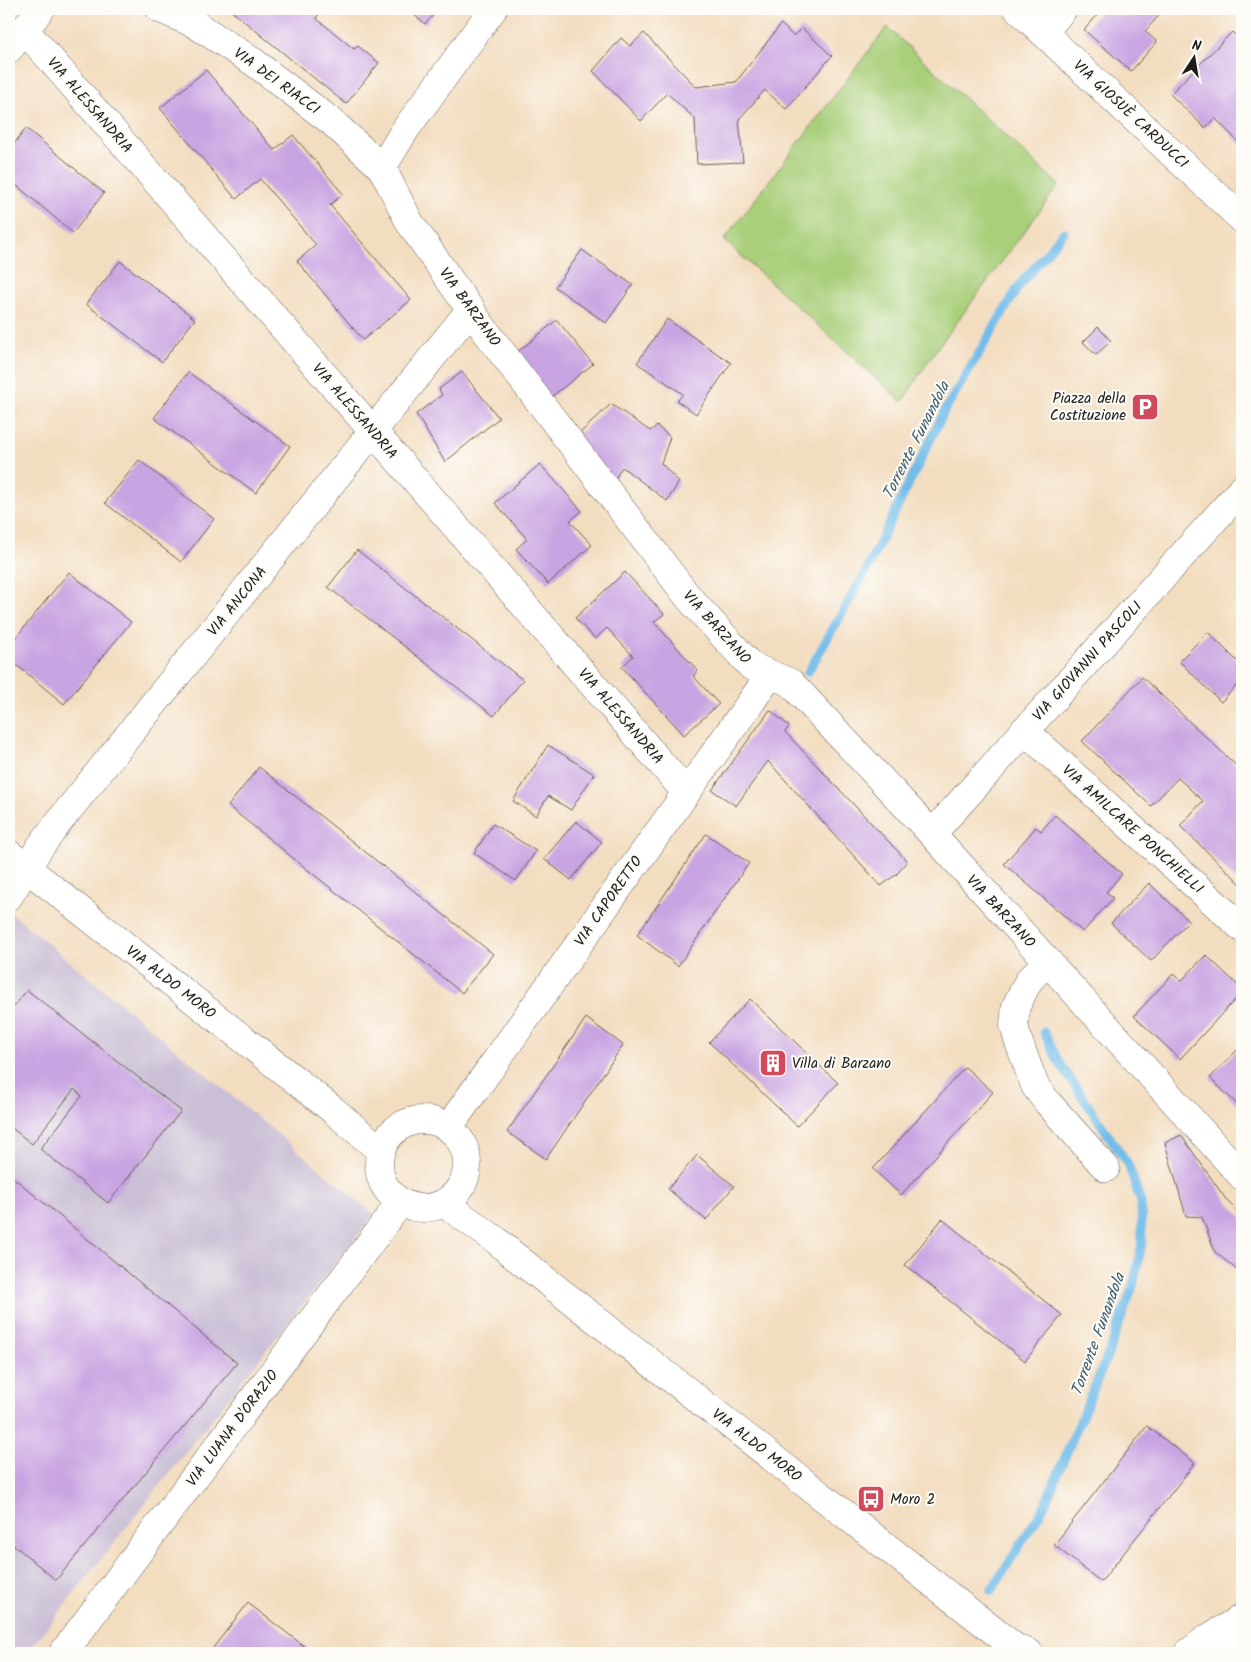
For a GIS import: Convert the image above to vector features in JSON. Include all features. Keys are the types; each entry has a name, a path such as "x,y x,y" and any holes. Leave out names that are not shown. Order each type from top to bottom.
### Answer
{"street":[{"path":"16,40 41,9"},
{"name":"VIA DEI RIACCI","path":"160,9 195,24 255,63 332,122 382,168"},
{"path":"382,168 405,130 493,9"},
{"name":"VIA GIOSUÈ CARDUCCI","path":"1018,9 1242,219"},
{"path":"1044,32 1063,9"},
{"name":"VIA ALESSANDRIA","path":"16,40 38,44 686,792"},
{"name":"VIA BARZANO","path":"382,168 410,222 471,309 689,598 751,666 791,684 932,834 1242,1176"},
{"name":"VIA ANCONA","path":"9,896 18,861 40,847 471,309"},
{"name":"VIA GIOVANNI PASCOLI","path":"932,834 1024,730 1238,501"},
{"name":"VIA CAPORETTO","path":"448,1128 770,675"},
{"name":"VIA AMILCARE PONCHIELLI","path":"1024,730 1242,928"},
{"name":"VIA ALDO MORO","path":"18,861 333,1110 386,1142"},
{"path":"1048,961 1029,980 1016,1006 1014,1025 1018,1040 1035,1086 1106,1168"},
{"path":"429,1121 448,1128 457,1136 467,1158 467,1171 456,1194 444,1204 430,1208 415,1208 400,1203 389,1193 382,1180 378,1166 386,1142 409,1123 429,1121"},
{"name":"VIA ALDO MORO","path":"463,1182 498,1241"},
{"name":"VIA LUANA D'ORAZIO","path":"64,1653 400,1203"},
{"name":"VIA ALDO MORO","path":"444,1204 498,1241 512,1254 1022,1652"},
{"path":"1188,1653 1208,1638 1242,1618"},
{"path":"1226,1653 1242,1625"}],"shaded area":[{"path":"9,911 374,1214 27,1653 9,1653"}],"green space":[{"path":"887,27 1059,185 933,354 902,402 724,240"}],"building":[{"path":"229,9 317,9 321,12 316,18 354,49 358,46 379,63 346,104"},
{"path":"407,9 439,9 425,24"},
{"path":"1103,9 1165,9 1145,31 1157,42 1131,71 1084,30"},
{"path":"781,24 793,36 802,28 832,56 786,109 765,90 739,119 743,162 697,164 695,119 667,93 641,121 593,71 621,38 630,46 644,33 696,87 736,82"},
{"path":"1232,32 1242,42 1242,146 1215,118 1205,128 1170,94"},
{"path":"206,70 274,150 293,135 343,194 330,205 411,300 363,340 297,261 316,245 260,179 236,199 160,108"},
{"path":"26,128 104,193 73,233 9,179 9,151"},
{"path":"582,250 633,285 606,323 555,287"},
{"path":"120,261 195,319 162,362 86,304"},
{"path":"667,319 731,363 696,414 677,401 683,394 637,363"},
{"path":"557,320 593,364 550,398 515,354"},
{"path":"1098,327 1111,341 1096,355 1083,342"},
{"path":"188,372 290,446 256,493 154,418"},
{"path":"462,372 499,418 445,462 416,414 442,395 439,389"},
{"path":"611,404 650,431 657,426 670,437 661,463 679,482 667,501 622,467 612,484 577,436"},
{"path":"139,460 214,519 181,562 105,503"},
{"path":"540,464 582,511 570,521 592,545 548,584 516,549 527,539 495,503"},
{"path":"357,550 523,680 494,716 328,587"},
{"path":"69,572 131,622 64,704 9,659 9,646"},
{"path":"625,572 664,614 654,622 698,671 693,676 719,704 684,735 622,667 633,656 607,628 595,639 575,618"},
{"path":"1208,632 1242,666 1242,680 1221,702 1179,661"},
{"path":"1142,677 1242,771 1242,885 1180,826 1203,801 1178,778 1151,806 1082,741"},
{"path":"770,710 789,726 785,732 907,861 897,874 881,886 768,761 736,806 712,790"},
{"path":"548,745 594,774 571,810 548,796 536,816 513,801"},
{"path":"259,767 493,954 462,993 228,806"},
{"path":"1055,815 1122,874 1106,892 1113,898 1083,932 1004,864 1036,827 1041,831"},
{"path":"576,821 602,842 571,880 544,859"},
{"path":"493,824 536,851 516,881 474,853"},
{"path":"706,834 749,863 678,966 637,935"},
{"path":"1149,883 1189,921 1151,961 1111,923"},
{"path":"1206,955 1242,989 1242,992 1180,1059 1134,1016 1173,974 1181,981"},
{"path":"27,990 181,1111 108,1203 40,1149 82,1096 74,1089 32,1144 9,1126 9,1013"},
{"name":"Villa di Barzano","path":"750,999 838,1083 797,1126 709,1042"},
{"path":"586,1018 623,1045 546,1159 507,1132"},
{"path":"1242,1045 1242,1109 1210,1078"},
{"path":"965,1067 993,1092 901,1195 873,1169"},
{"path":"1181,1135 1225,1198 1242,1217 1242,1274 1215,1252 1202,1217 1186,1216 1165,1143"},
{"path":"697,1155 734,1186 706,1220 668,1189"},
{"path":"9,1174 237,1363 56,1580 9,1541"},
{"path":"942,1219 1062,1315 1025,1361 905,1265"},
{"path":"1147,1426 1195,1463 1101,1582 1054,1545"},
{"path":"248,1603 313,1653 209,1653"}],"waterway":[{"name":"Torrente Funandola","path":"808,672 865,573 945,410 1019,286 1064,232"},
{"name":"Torrente Funandola","path":"991,1591 1044,1507 1109,1352 1133,1286 1142,1243 1141,1202 1128,1164 1058,1061 1044,1032"}],"place":[{"name":"Piazza della Costituzione","path":"1145,407"},
{"name":"Villa di Barzano","path":"773,1063"},
{"name":"Moro 2","path":"871,1499"}]}
